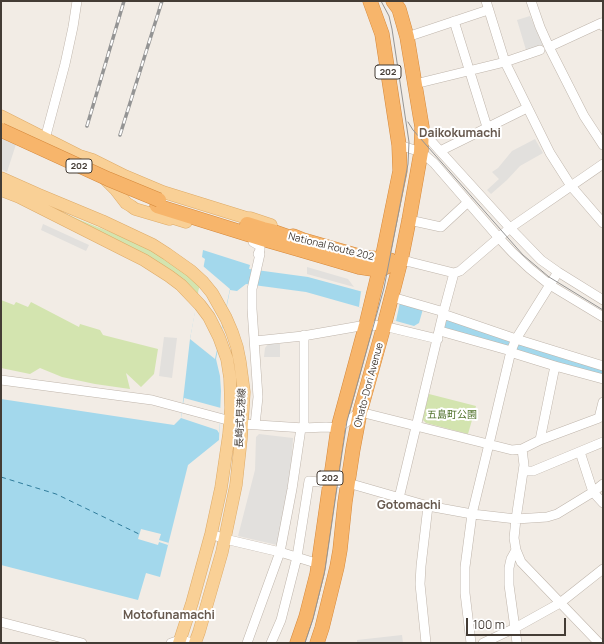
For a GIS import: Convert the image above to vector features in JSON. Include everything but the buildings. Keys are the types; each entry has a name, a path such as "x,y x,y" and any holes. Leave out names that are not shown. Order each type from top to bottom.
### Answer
{"highway":[{"name":"202","path":"370,1 382,34 399,146"},
{"name":"202","path":"393,1 399,9 407,37 422,127"},
{"name":"Ohato-Dori Avenue","path":"317,643 337,567 345,502 360,412 392,298 401,260 421,152 422,127"},
{"name":"National Route 202","path":"1,130 108,179 262,241 359,267 380,265 401,260"},
{"name":"National Route 202","path":"1,138 104,185 248,222 262,241"},
{"name":"Ohato-Dori Avenue","path":"297,643 306,617 319,564 329,483 338,428 367,319 400,171 399,146"},
{"name":"National Route 202","path":"262,241 272,230 292,238 293,236 362,257 380,265"}],"main road":[{"path":"1,116 80,156 93,160 139,182 156,198"},
{"path":"80,156 116,190 126,203 132,207 169,219 170,217"},
{"name":"長崎式見港線","path":"1,178 102,221 153,245 181,263 203,282 212,293 232,332 237,347 244,392 231,422 221,488 211,534 192,603 176,642"},
{"path":"132,207 136,203 139,182"},
{"path":"156,198 146,187 142,188 138,204 140,207 170,217 262,241"},
{"name":"長崎式見港線","path":"1,190 19,197 144,260 169,276 191,295 215,327 225,354 230,378 231,422 236,485 225,540 203,618 194,643"},
{"path":"248,222 250,218 294,234 293,236"}],"street":[{"path":"45,138 65,64 77,1"},
{"path":"531,1 540,27 545,49 584,116 603,145"},
{"path":"407,37 454,21 487,5 505,62 550,153 571,186 603,223"},
{"path":"454,21 487,127"},
{"path":"415,84 505,62 545,49 601,23 603,26"},
{"path":"440,151 527,108"},
{"path":"422,127 425,134 440,151 541,260 603,300"},
{"path":"399,146 421,152 434,163 499,238 529,268 550,285 603,317"},
{"path":"418,166 434,163"},
{"path":"401,260 454,273 460,272 510,228 603,164"},
{"path":"409,220 442,228 468,202"},
{"path":"255,425 258,397 252,289 262,241"},
{"path":"471,643 465,593 465,567 472,514 511,351 516,339 558,272"},
{"path":"400,498 454,273"},
{"path":"392,298 444,313 516,339 603,366"},
{"path":"255,341 304,335 367,319 511,351 513,353 603,379"},
{"path":"247,643 280,552 292,489 302,428 304,335"},
{"path":"540,440 556,366"},
{"path":"1,380 152,400 231,422 255,425 302,428 338,428 360,412 512,450 522,449 540,440 601,419 603,402"},
{"path":"523,471 532,471 603,442"},
{"path":"522,449 524,465 514,538 516,550 521,562 599,643"},
{"path":"580,452 593,492 603,503"},
{"path":"271,643 281,620 298,557 309,481 348,483 428,506 472,514 516,519 542,518 557,514 593,492 603,484"},
{"path":"426,643 420,584 428,506"},
{"path":"211,534 225,540 280,552 319,564"},
{"path":"516,550 509,568 509,585 517,643"},
{"path":"483,643 515,628 560,603 603,569"},
{"path":"1,622 82,643"},
{"path":"176,642 194,643"}],"green space":[{"path":"51,207 153,249 200,283 198,294"},
{"path":"1,300 14,305 16,302 28,307 31,302 79,327 80,324 100,330 103,335 158,349 154,374 141,387 126,373 130,389 62,377 40,368 30,374 1,368"},
{"name":"五島町公園","path":"429,394 476,406 468,434 426,423 422,419"}],"shaded area":[{"path":"530,16 543,45 526,50 517,20"},
{"path":"1,123 20,132 7,172 1,169"},
{"path":"535,139 543,153 520,166 491,194 487,190 499,179 492,172 498,168 512,151"},
{"path":"43,224 89,245 86,251 41,230"},
{"path":"307,267 348,279 354,287 307,274"},
{"path":"164,337 177,338 172,378 159,376"},
{"path":"268,344 280,344 280,357 264,357 265,348"},
{"path":"259,434 293,438 291,476 277,545 238,536 255,470 256,437"},
{"path":"402,635 403,643 357,643 357,640"}],"water":[{"path":"203,250 250,265 249,269 308,277 423,309 419,323 414,326 359,307 306,292 246,284 237,291 230,290 216,359 220,376 221,391 219,440 188,465 160,577 146,573 138,600 1,565 1,399 174,425 181,418 190,339 205,259 202,257"},
{"path":"447,319 603,368 603,376 444,329"}],"pier":[{"path":"203,266 230,289 215,359 190,339"},
{"path":"361,291 400,302 396,321 359,307"},
{"path":"184,398 221,408 219,433 217,430 181,418"},
{"path":"141,529 161,534 159,540 169,543 168,545 159,542 158,545 138,539"}],"ferry route":[{"path":"1,477 56,494 139,534"}],"tram line":[{"path":"305,643 313,619 325,570 347,421 384,288 408,164 409,142 392,29 389,16 381,1"},
{"path":"408,122 413,130 523,255 549,277 603,310"}],"railway":[{"path":"87,126 124,1"},
{"path":"120,135 162,1"}],"district":[{"name":"Daikokumachi","path":"460,134"},
{"name":"Gotomachi","path":"409,506"},
{"name":"Motofunamachi","path":"169,616"}]}
